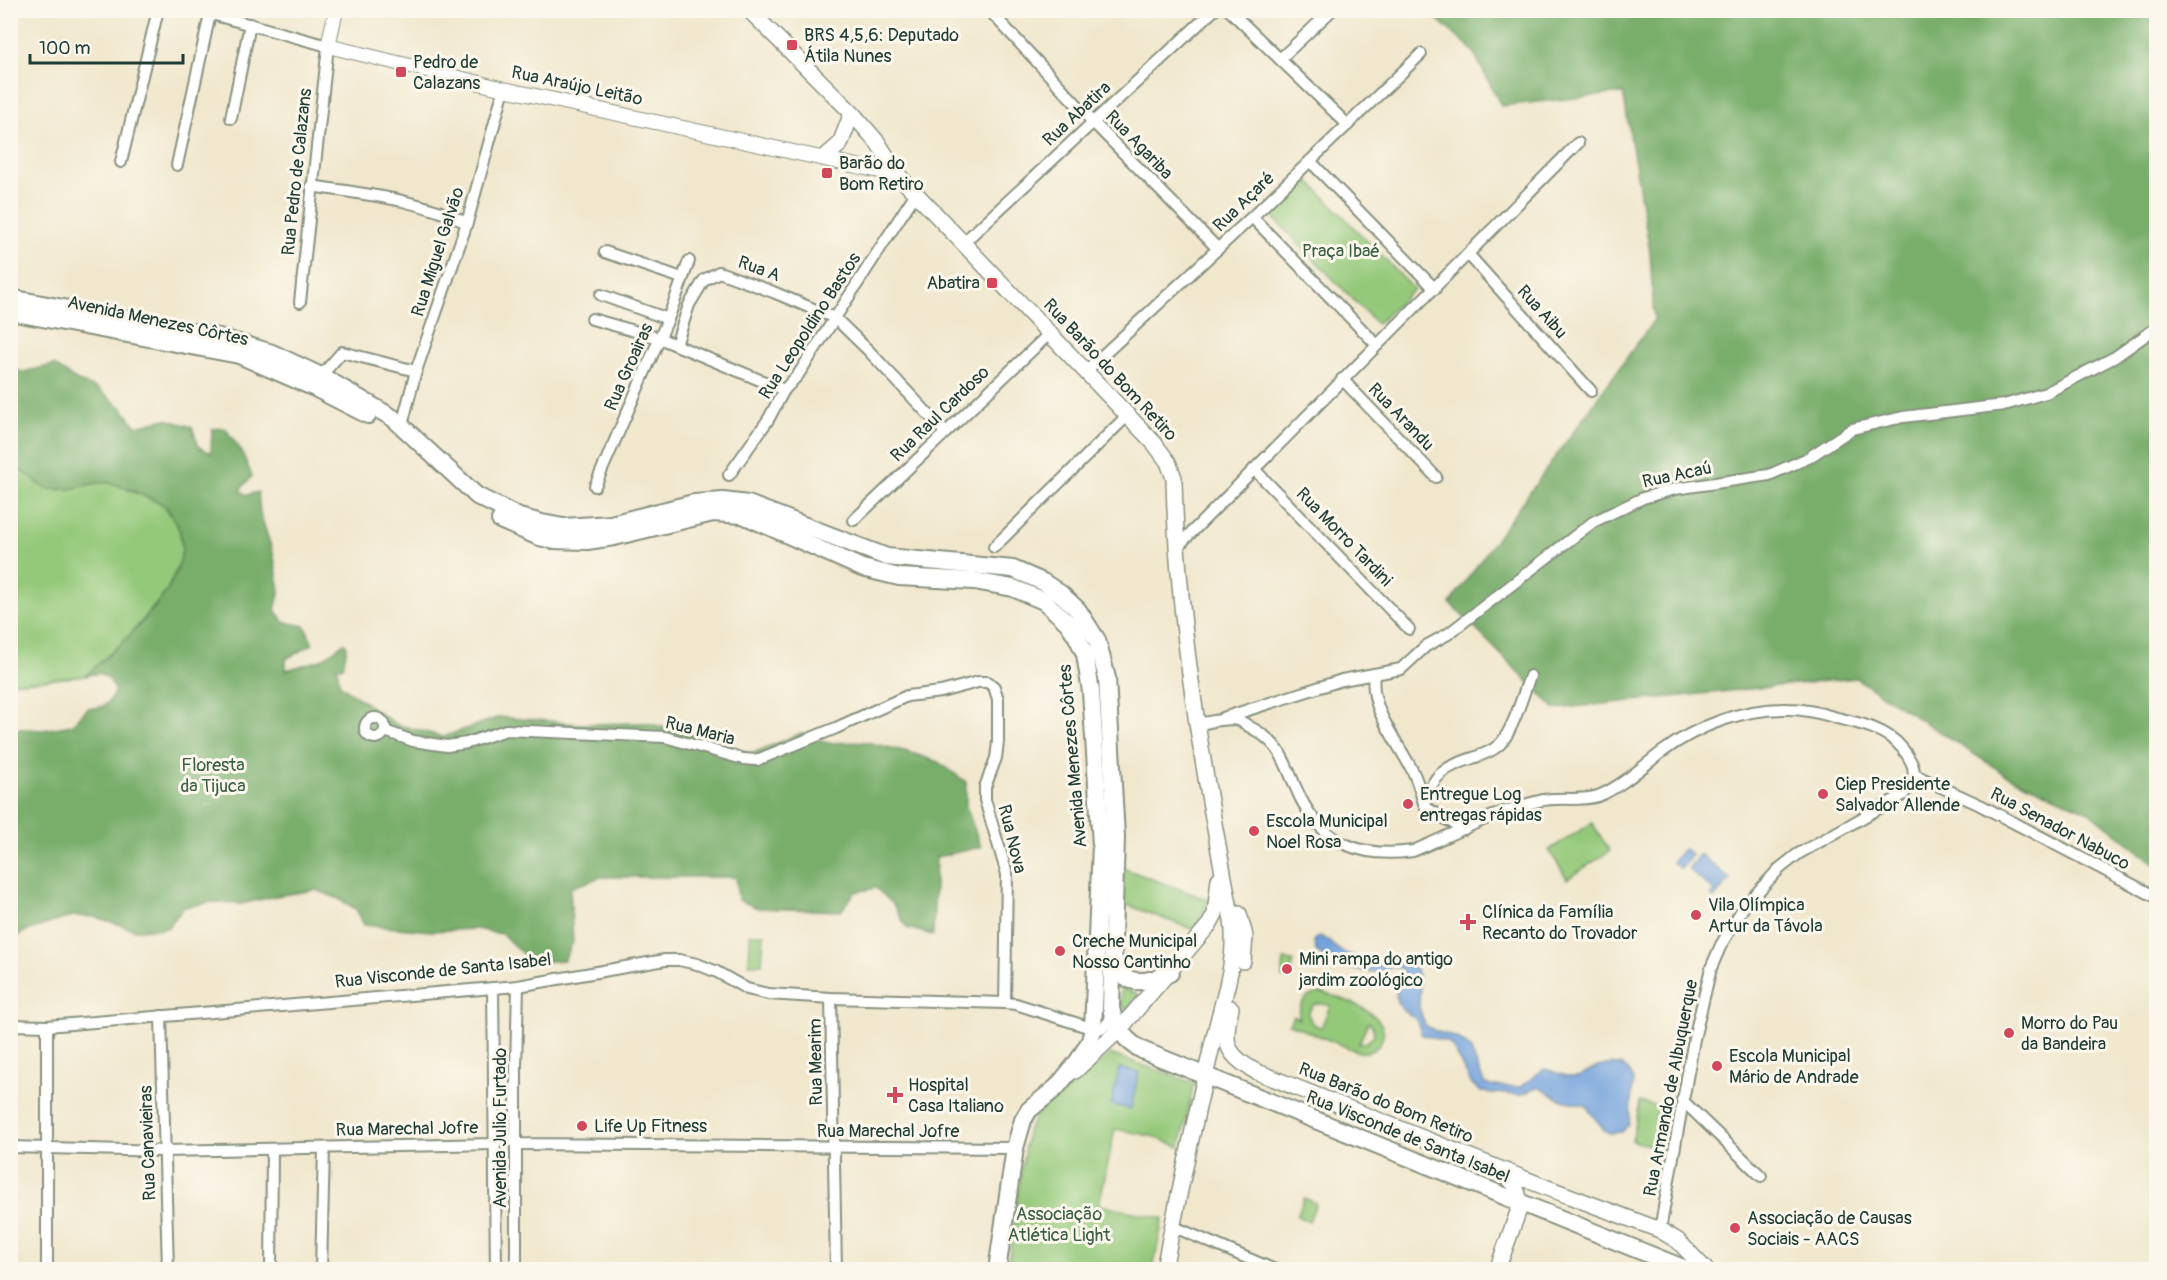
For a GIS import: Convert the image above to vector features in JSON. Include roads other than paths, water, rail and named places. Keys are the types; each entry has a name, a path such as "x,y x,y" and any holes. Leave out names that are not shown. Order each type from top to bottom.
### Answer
{"main road":[{"name":"Rua Barão do Bom Retiro","path":"749,10 852,113 878,143 898,174 1128,416 1162,453 1172,469 1176,548 1197,724 1235,942 1164,1269"},
{"path":"824,158 840,144 852,113"},
{"name":"Avenida Menezes Côrtes","path":"10,298 219,337 272,353 321,376 402,425 477,496 519,517 542,524 563,526 611,524 694,503 736,502 762,509 888,557 1013,569 1043,582 1061,594 1078,610 1097,640 1107,678 1116,837 1111,980 1116,1024"},
{"name":"Avenida Menezes Côrtes","path":"10,312 220,350 258,362 372,417 398,434 436,475 473,505 539,537 552,540 586,541 614,537 697,516 720,513 742,514 870,570 899,577 974,581 1021,590 1044,601 1063,618 1077,637 1085,654 1091,692 1101,845 1093,1029 1084,1052 1056,1087 1029,1110 1021,1125 1015,1148 997,1269"},
{"name":"Rua Barão do Bom Retiro","path":"1221,861 1245,936 1243,960 1227,1026 1227,1044 1234,1056 1255,1071 1501,1170 1660,1230 1678,1241 1706,1269"},
{"path":"1056,1087 1116,1024 1170,973 1204,932 1215,914 1221,861"},
{"path":"1112,944 1114,958 1119,969 1133,981 1148,981 1170,973"},
{"name":"Rua Visconde de Santa Isabel","path":"1116,1024 1130,1042 1144,1051 1678,1268"},
{"path":"1497,1269 1521,1204 1515,1185 1501,1170"}],"street":[{"path":"121,162 158,10"},
{"name":"Rua Araújo Leitão","path":"197,10 328,46 504,89 898,174"},
{"path":"328,46 336,10"},
{"name":"Rua Agariba","path":"989,10 1093,122 1218,249"},
{"name":"Rua Abatira","path":"963,243 1214,10"},
{"path":"1229,10 1348,125"},
{"path":"1280,59 1332,10"},
{"path":"177,165 210,14"},
{"path":"231,118 250,24"},
{"name":"Rua Pedro de Calazans","path":"300,302 328,46"},
{"name":"Rua Açaré","path":"1086,371 1252,217 1421,54"},
{"name":"Rua Miguel Galvão","path":"402,425 416,371 466,222 504,89"},
{"path":"1176,548 1578,143"},
{"path":"1310,161 1435,289"},
{"path":"311,186 403,201 439,210 466,222"},
{"name":"Rua Leopoldino Bastos","path":"729,475 768,420 784,390 798,375 916,193"},
{"path":"1252,217 1377,345"},
{"path":"605,252 682,278"},
{"name":"Rua Aibu","path":"1468,254 1591,391"},
{"name":"Rua Groairas","path":"595,486 668,319 688,261"},
{"name":"Rua A","path":"676,345 689,305 704,280 719,272 795,300 835,318"},
{"path":"601,295 668,319"},
{"path":"835,318 945,432"},
{"path":"592,319 659,338 784,390"},
{"name":"Rua Acaú","path":"1197,724 1342,680 1401,669 1426,646 1448,634 1593,522 1643,498 1675,489 1769,475 1808,458 1852,429 1903,417 2004,405 2046,393 2115,357 2157,328"},
{"name":"Rua Raul Cardoso","path":"854,520 1050,333"},
{"path":"321,376 342,351 416,371"},
{"name":"Rua Arandu","path":"1342,379 1436,477"},
{"path":"994,547 1128,416"},
{"name":"Rua Morro Tardini","path":"1254,469 1409,628"},
{"path":"1374,674 1372,687 1386,724 1412,770 1426,808 1464,829"},
{"path":"1424,803 1431,784 1448,768 1501,743 1530,676"},
{"name":"Rua Maria","path":"385,731 413,741 447,747 506,730 664,737 743,759 757,760 837,728 907,696 941,692 978,682 988,682 994,687"},
{"name":"Rua Nova","path":"994,687 998,699 998,742 996,758 984,787 985,800 1007,874 1005,1003"},
{"path":"1197,724 1238,720 1265,735 1282,755 1302,801 1314,819 1329,835 1368,853 1394,854 1413,851 1525,804 1542,800 1595,797 1619,784 1695,731 1728,718 1763,710 1788,708 1816,712 1854,722 1883,733 1897,742 1910,757 1915,775"},
{"name":"Rua Senador Nabuco","path":"1915,775 2157,897"},
{"name":"Rua Armando de Albuquerque","path":"1660,1230 1694,1039 1712,968 1721,945 1743,908 1779,869 1798,854 1903,795 1913,782 1915,775"},
{"name":"Rua Visconde de Santa Isabel","path":"10,1025 47,1026 518,986 642,963 679,960 717,972 747,989 768,994 1016,1004 1093,1029"},
{"name":"Avenida Julio Furtado","path":"516,1269 518,986"},
{"name":"Avenida Julio Furtado","path":"494,988 496,1269"},
{"name":"Rua Mearim","path":"831,998 836,1269"},
{"name":"Rua Canavieiras","path":"161,1016 168,1269"},
{"path":"1093,1029 1116,1024"},
{"path":"47,1026 47,1269"},
{"path":"1682,1100 1761,1176"},
{"name":"Rua Marechal Jofre","path":"495,1147 503,1137 509,1137 516,1147"},
{"name":"Rua Marechal Jofre","path":"10,1147 164,1151 495,1147"},
{"name":"Rua Marechal Jofre","path":"495,1147 499,1156 508,1158 516,1147"},
{"name":"Rua Marechal Jofre","path":"516,1147 1015,1148"},
{"path":"321,1269 324,1148"},
{"path":"271,1269 273,1149"},
{"path":"1172,1226 1275,1269"}],"water":[{"path":"1684,848 1692,855 1681,869 1672,862"},
{"path":"1700,854 1730,879 1714,898 1711,895 1714,891 1688,869"},
{"path":"1319,936 1352,955 1378,961 1403,960 1416,969 1420,983 1419,1007 1425,1025 1435,1031 1458,1038 1470,1048 1484,1083 1490,1086 1520,1087 1544,1069 1576,1077 1606,1065 1624,1067 1631,1075 1633,1082 1629,1124 1622,1132 1609,1133 1604,1130 1585,1105 1562,1100 1540,1088 1521,1095 1481,1092 1471,1083 1452,1046 1447,1042 1422,1035 1416,1019 1402,1009 1397,1002 1396,994 1404,974 1402,969 1392,967 1367,972 1343,966 1316,951 1314,941"},
{"path":"1119,1068 1139,1072 1131,1109 1111,1105"}],"place":[{"name":"BRS 4,5,6: Deputado Átila Nunes","path":"792,45"},
{"name":"Pedro de Calazans","path":"401,72"},
{"name":"Barão do Bom Retiro","path":"827,173"},
{"name":"Abatira","path":"992,283"},
{"name":"Ciep Presidente Salvador Allende","path":"1823,794"},
{"name":"Entregue Log entregas rápidas","path":"1408,804"},
{"name":"Escola Municipal Noel Rosa","path":"1254,831"},
{"name":"Vila Olímpica Artur da Távola","path":"1696,915"},
{"name":"Clínica da Família Recanto do Trovador","path":"1468,922"},
{"name":"Creche Municipal Nosso Cantinho","path":"1060,951"},
{"name":"Mini rampa do antigo jardim zoológico","path":"1287,969"},
{"name":"Morro do Pau da Bandeira","path":"2009,1033"},
{"name":"Escola Municipal Mário de Andrade","path":"1717,1066"},
{"name":"Hospital Casa Italiano","path":"895,1095"},
{"name":"Life Up Fitness","path":"582,1126"},
{"name":"Associação de Causas Sociais - AACS","path":"1735,1228"}],"park label":[{"name":"Praça Ibaé","path":"1341,251"},
{"name":"Floresta da Tijuca","path":"213,775"},
{"name":"Associação Atlética Light","path":"1059,1224"}]}
